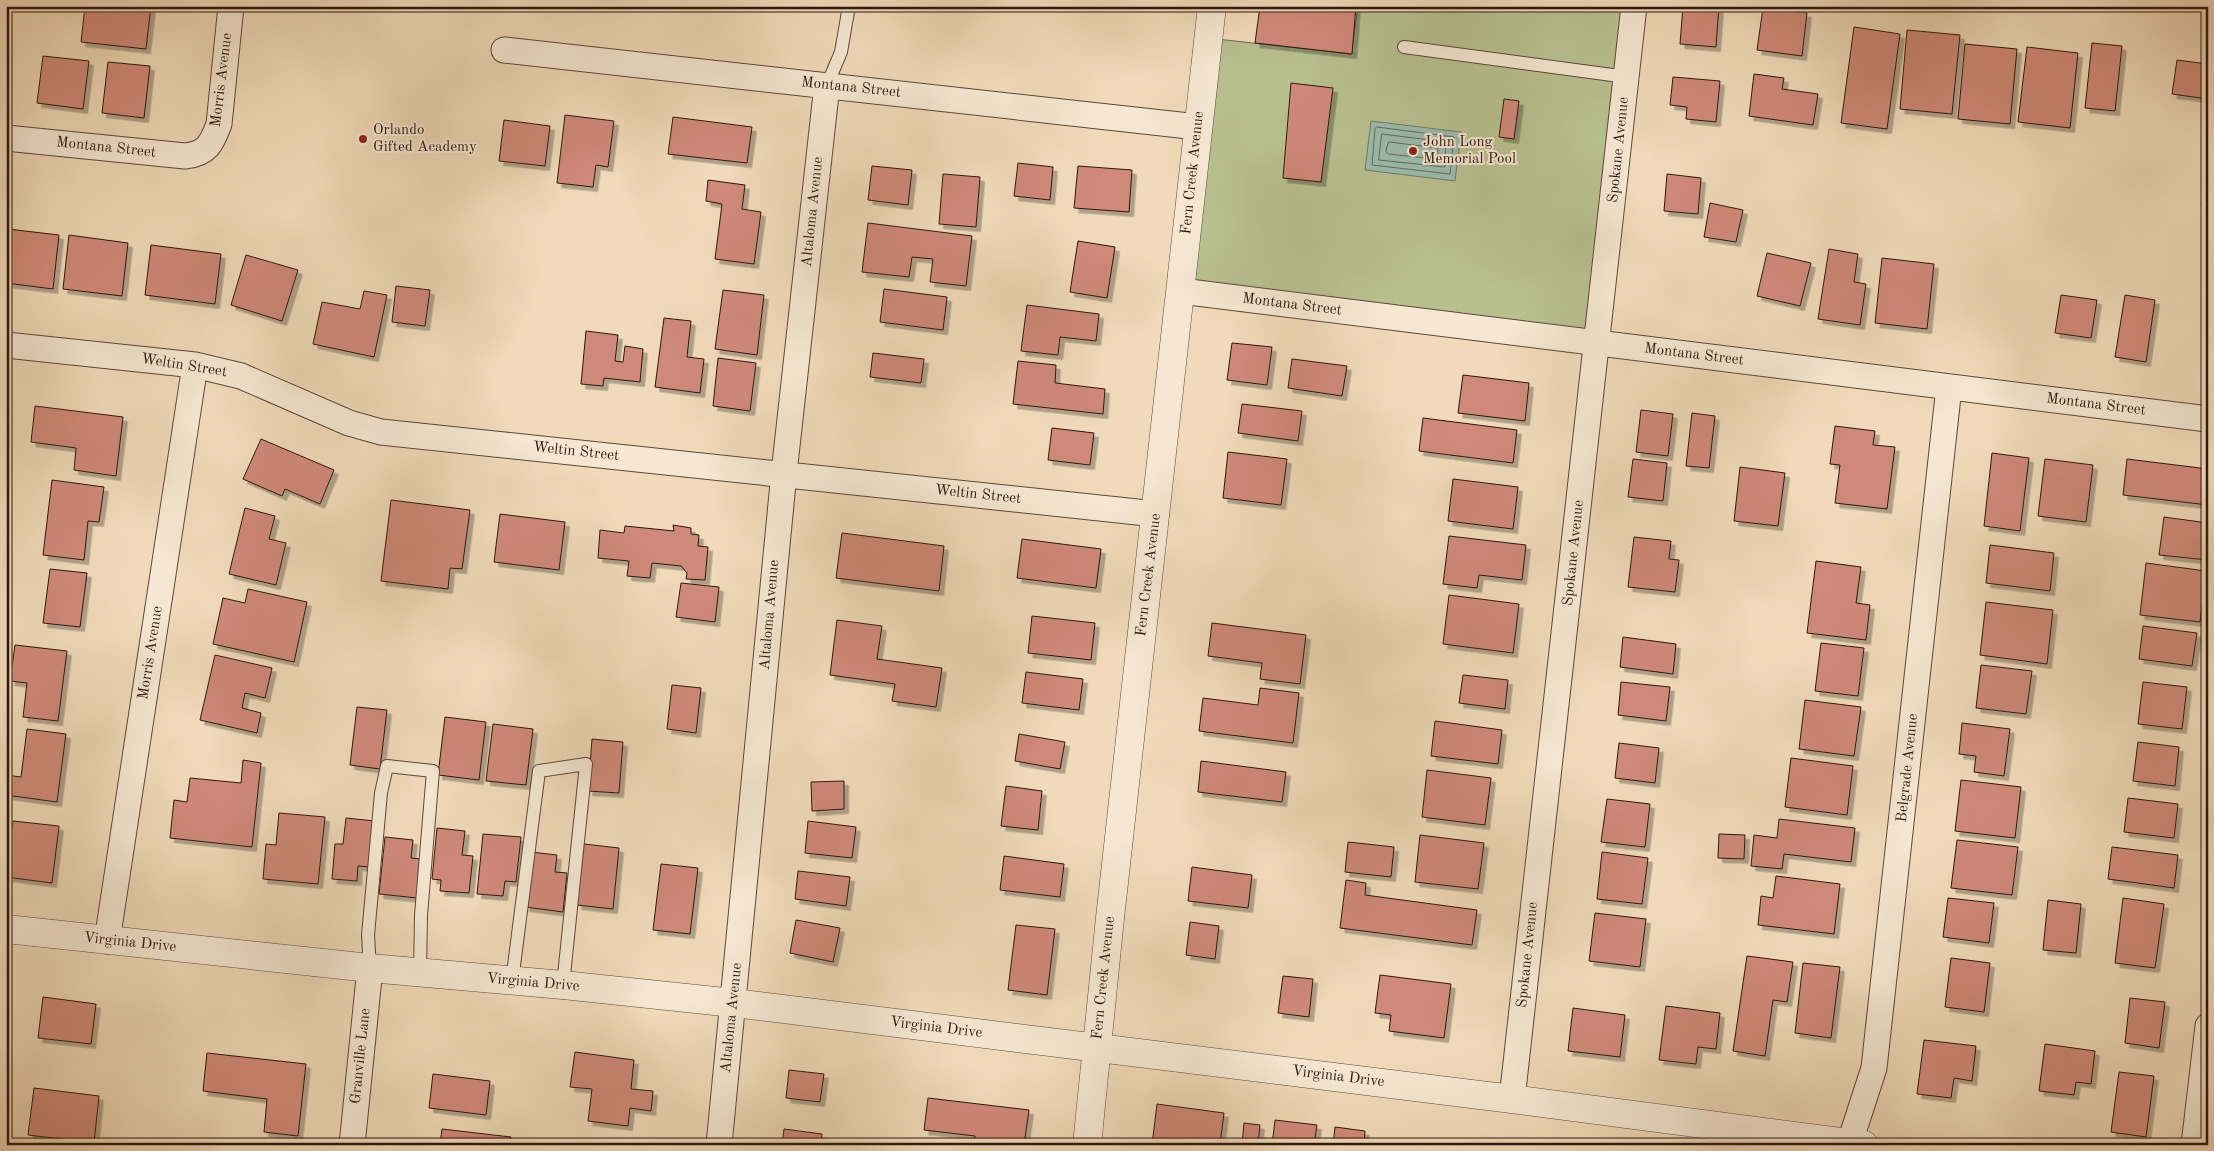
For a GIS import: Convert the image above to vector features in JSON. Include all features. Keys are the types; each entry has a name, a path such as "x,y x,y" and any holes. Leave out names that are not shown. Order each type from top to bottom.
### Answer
{"street":[{"name":"Morris Avenue","path":"205,150 214,139 219,124 231,6"},
{"name":"Fern Creek Avenue","path":"1087,1145 1096,1047 1212,6"},
{"name":"Spokane Avenue","path":"1512,1099 1598,343 1634,6"},
{"name":"Montana Street","path":"504,50 1198,127"},
{"name":"Altaloma Avenue","path":"719,1145 784,473 827,85"},
{"name":"Montana Street","path":"6,138 185,156 197,155 205,150"},
{"name":"Montana Street","path":"1181,291 2208,419"},
{"name":"Weltin Street","path":"6,345 195,365 241,376 349,423 381,432 784,473 1156,514"},
{"name":"Morris Avenue","path":"107,941 195,365"},
{"name":"Belgrade Avenue","path":"1854,1144 1874,1068 1949,387"},
{"name":"Virginia Drive","path":"6,929 370,968 563,985 734,1003 1512,1099 1854,1144"},
{"name":"Granville Lane","path":"352,1145 370,968"},
{"path":"2194,1145 2206,1057 2208,1026"}],"lane":[{"path":"827,85 842,52 849,6"},
{"path":"1404,47 1627,77"},
{"path":"512,981 539,771 586,764 563,985"},
{"path":"370,968 368,935 381,793 387,766 433,770 421,914 420,973"}],"green space":[{"path":"1358,6 1634,6 1598,343 1181,291 1208,38 1351,54"}],"water":[{"name":"John Long Memorial Pool","path":"1371,121 1461,132 1455,181 1365,170"}],"building":[{"path":"85,6 151,6 146,49 81,42"},
{"path":"1260,6 1356,6 1352,54 1255,43"},
{"path":"1683,6 1719,6 1716,47 1680,44"},
{"path":"1763,8 1807,13 1802,56 1757,50"},
{"path":"1854,27 1900,34 1887,129 1841,123"},
{"path":"1907,30 1960,35 1952,114 1900,109"},
{"path":"2092,43 2122,46 2115,111 2085,108"},
{"path":"1965,44 2017,49 2010,124 1958,119"},
{"path":"2027,47 2078,53 2070,128 2018,122"},
{"path":"43,56 89,61 83,109 37,103"},
{"path":"2177,60 2208,64 2208,99 2172,94"},
{"path":"108,62 150,66 144,118 102,113"},
{"path":"1754,74 1784,78 1782,89 1818,94 1813,125 1749,116"},
{"path":"1673,77 1720,81 1716,122 1686,119 1687,107 1670,105"},
{"path":"1291,83 1333,88 1321,182 1283,178"},
{"path":"1504,99 1519,101 1514,139 1499,137"},
{"path":"565,115 614,121 608,167 596,165 593,187 557,183"},
{"path":"673,117 752,127 747,163 668,154"},
{"path":"504,120 550,126 545,166 499,161"},
{"path":"2208,148 2208,207 2202,206"},
{"path":"1018,163 1053,167 1050,200 1014,196"},
{"path":"872,166 912,170 908,205 868,200"},
{"path":"1078,166 1132,170 1129,212 1074,208"},
{"path":"943,174 980,177 976,227 939,224"},
{"path":"1667,174 1701,178 1698,214 1664,211"},
{"path":"708,180 745,185 742,209 761,212 754,264 715,259 722,204 706,201"},
{"path":"1710,203 1743,210 1736,242 1704,237"},
{"path":"868,223 972,236 966,286 930,282 933,259 912,257 909,277 862,272"},
{"path":"8,229 59,235 53,289 6,283"},
{"path":"69,235 128,243 122,296 63,289"},
{"path":"1078,241 1115,247 1107,298 1070,292"},
{"path":"151,245 221,254 215,304 145,295"},
{"path":"1829,249 1858,254 1854,282 1866,284 1860,325 1818,319"},
{"path":"1767,253 1811,263 1800,306 1757,296"},
{"path":"246,255 298,270 282,321 231,305"},
{"path":"1882,258 1934,264 1927,329 1875,323"},
{"path":"396,286 430,290 425,326 392,322"},
{"path":"884,289 947,297 943,330 880,322"},
{"path":"723,290 764,295 757,355 715,349"},
{"path":"364,291 387,295 374,357 313,344 322,302 360,309"},
{"path":"2061,295 2097,300 2091,338 2055,333"},
{"path":"2125,295 2155,300 2146,362 2115,357"},
{"path":"1027,305 1099,314 1096,341 1060,337 1058,355 1021,351"},
{"path":"664,318 691,321 687,357 704,359 700,393 655,387"},
{"path":"2208,323 2208,371 2203,371"},
{"path":"586,331 618,335 615,361 623,362 625,346 643,349 640,382 604,378 603,386 581,384"},
{"path":"1232,343 1272,347 1267,385 1227,380"},
{"path":"873,353 924,359 921,383 870,377"},
{"path":"718,358 756,363 750,411 713,406"},
{"path":"1292,359 1347,366 1342,396 1288,388"},
{"path":"1018,361 1056,365 1055,383 1105,389 1103,414 1013,404"},
{"path":"1463,375 1529,383 1525,421 1458,413"},
{"path":"1242,404 1302,411 1298,441 1238,433"},
{"path":"35,406 123,417 116,476 74,470 76,448 31,442"},
{"path":"1641,410 1673,414 1668,456 1636,452"},
{"path":"1692,413 1715,416 1709,468 1686,466"},
{"path":"1423,418 1517,430 1513,463 1419,451"},
{"path":"1835,426 1875,431 1873,445 1895,447 1887,509 1835,503 1840,465 1830,464"},
{"path":"1052,428 1094,433 1090,465 1048,460"},
{"path":"261,439 334,470 320,504 285,489 282,496 243,479"},
{"path":"1228,452 1287,459 1281,505 1223,498"},
{"path":"1992,453 2029,458 2020,531 1984,526"},
{"path":"1633,459 1667,463 1663,501 1628,497"},
{"path":"2045,459 2093,465 2086,522 2038,516"},
{"path":"2127,459 2208,469 2208,505 2123,495"},
{"path":"1740,467 1785,473 1778,526 1734,521"},
{"path":"1453,479 1518,487 1513,529 1448,521"},
{"path":"52,480 104,487 99,522 88,521 84,560 43,555"},
{"path":"391,500 470,510 462,569 450,568 448,589 381,581"},
{"path":"245,508 275,516 269,539 286,543 276,585 229,574"},
{"path":"500,514 565,522 559,570 494,562"},
{"path":"2164,517 2208,523 2208,560 2159,555"},
{"path":"673,525 691,528 691,534 699,535 698,546 708,547 705,580 686,579 687,573 681,566 652,563 650,578 627,576 629,561 598,558 600,530 624,533 625,526 674,531"},
{"path":"842,533 944,546 939,591 836,578"},
{"path":"1449,536 1526,545 1522,580 1479,575 1477,588 1443,584"},
{"path":"1634,537 1671,541 1669,559 1679,560 1675,592 1628,587"},
{"path":"1022,539 1101,549 1096,588 1017,578"},
{"path":"1990,545 2054,553 2050,591 1986,583"},
{"path":"1816,561 1861,567 1856,603 1870,605 1866,640 1807,633"},
{"path":"2146,563 2206,571 2200,622 2140,615"},
{"path":"50,569 87,573 80,627 43,623"},
{"path":"681,583 719,587 715,622 676,617"},
{"path":"248,589 307,602 294,662 213,644 223,598 245,603"},
{"path":"1449,595 1519,604 1513,653 1443,644"},
{"path":"1986,602 2053,610 2047,664 1980,655"},
{"path":"1032,616 1095,623 1091,660 1028,653"},
{"path":"837,620 882,626 877,659 942,668 936,707 892,701 895,684 830,675"},
{"path":"1212,623 1306,635 1300,684 1260,679 1262,663 1208,656"},
{"path":"2143,626 2197,633 2192,666 2139,659"},
{"path":"1623,637 1676,644 1673,674 1620,667"},
{"path":"1821,643 1864,648 1858,696 1815,691"},
{"path":"15,645 67,651 58,721 23,717 27,683 10,681"},
{"path":"215,655 272,668 265,698 245,693 242,708 261,713 257,733 200,720"},
{"path":"1981,665 2032,671 2026,714 1976,708"},
{"path":"1026,672 1083,679 1079,710 1022,703"},
{"path":"1463,675 1508,680 1505,709 1459,703"},
{"path":"1621,682 1670,687 1666,721 1618,715"},
{"path":"2143,682 2187,687 2182,729 2138,724"},
{"path":"672,685 701,688 696,733 667,729"},
{"path":"1260,688 1299,693 1293,743 1199,731 1203,698 1258,705"},
{"path":"1805,700 1861,707 1854,756 1799,749"},
{"path":"357,707 387,710 380,769 350,765"},
{"path":"445,717 486,722 479,780 438,775"},
{"path":"1435,721 1502,730 1498,764 1431,756"},
{"path":"1962,723 2010,729 2004,776 1974,772 1976,756 1959,754"},
{"path":"493,724 533,729 526,785 486,781"},
{"path":"27,729 66,734 57,802 6,795 6,775 21,777"},
{"path":"1019,734 1065,742 1060,769 1015,761"},
{"path":"592,739 623,742 619,793 588,791"},
{"path":"2138,742 2179,747 2175,786 2133,781"},
{"path":"1619,743 1659,748 1655,783 1615,778"},
{"path":"1791,758 1853,766 1847,815 1785,807"},
{"path":"243,760 261,763 252,847 170,838 174,800 187,802 190,778 241,783"},
{"path":"1201,761 1286,772 1282,802 1198,792"},
{"path":"1427,770 1491,778 1485,825 1422,817"},
{"path":"1961,780 2021,787 2015,838 1955,831"},
{"path":"844,781 844,809 812,811 811,782"},
{"path":"1006,786 1042,791 1038,830 1001,826"},
{"path":"2128,798 2178,804 2174,838 2124,832"},
{"path":"1607,799 1650,804 1645,847 1601,842"},
{"path":"279,813 325,817 318,884 263,879 266,844 276,845"},
{"path":"346,818 375,821 370,867 358,866 357,881 332,879 335,844 343,844"},
{"path":"1779,819 1855,828 1851,862 1784,854 1782,869 1751,866 1754,835 1777,838"},
{"path":"13,821 59,826 52,883 6,877 6,844 10,845"},
{"path":"808,821 856,827 852,858 805,853"},
{"path":"437,828 465,831 462,855 473,856 469,893 440,891 441,880 432,879"},
{"path":"483,834 521,837 516,882 505,881 503,896 477,894"},
{"path":"1719,834 1745,835 1744,859 1718,858"},
{"path":"1420,835 1484,843 1478,889 1415,882"},
{"path":"385,837 413,840 411,858 421,859 417,898 379,894"},
{"path":"1957,840 2018,847 2012,895 1951,888"},
{"path":"1348,842 1394,847 1391,877 1345,872"},
{"path":"584,844 619,848 613,909 577,905"},
{"path":"2112,847 2178,855 2174,888 2108,879"},
{"path":"531,852 557,855 555,872 567,873 563,912 525,907"},
{"path":"1602,852 1648,858 1642,904 1597,899"},
{"path":"1004,856 1064,864 1060,897 1000,890"},
{"path":"661,864 698,868 690,934 653,930"},
{"path":"1192,867 1252,875 1248,908 1188,901"},
{"path":"798,871 850,877 846,906 795,899"},
{"path":"1776,876 1840,884 1834,934 1758,925 1761,896 1773,898"},
{"path":"1346,880 1366,883 1365,895 1477,910 1472,945 1340,928"},
{"path":"1948,898 1994,903 1989,943 1943,937"},
{"path":"2123,898 2164,904 2155,968 2115,963"},
{"path":"2048,900 2081,904 2076,953 2043,950"},
{"path":"1595,913 1646,919 1640,967 1589,961"},
{"path":"796,920 840,928 833,962 790,953"},
{"path":"1190,922 1219,926 1215,959 1186,955"},
{"path":"1016,925 1055,929 1047,995 1008,990"},
{"path":"1747,956 1793,962 1787,1002 1773,1000 1765,1056 1733,1051"},
{"path":"1951,958 1990,963 1984,1012 1945,1007"},
{"path":"1803,963 1840,967 1831,1038 1795,1033"},
{"path":"1380,975 1451,984 1444,1038 1389,1031 1391,1015 1375,1013"},
{"path":"1283,976 1313,979 1309,1017 1278,1013"},
{"path":"43,997 96,1004 91,1044 38,1038"},
{"path":"2130,998 2165,1002 2159,1048 2125,1043"},
{"path":"1666,1006 1720,1013 1716,1049 1698,1047 1696,1064 1659,1060"},
{"path":"1573,1008 1625,1015 1620,1057 1568,1051"},
{"path":"1924,1040 1976,1046 1972,1081 1954,1078 1951,1098 1917,1094"},
{"path":"2045,1044 2095,1051 2091,1084 2076,1082 2074,1095 2039,1091"},
{"path":"575,1052 634,1060 631,1089 653,1091 651,1111 630,1108 628,1126 588,1121 592,1089 570,1087"},
{"path":"207,1053 306,1064 298,1136 264,1132 267,1099 203,1091"},
{"path":"789,1070 824,1074 820,1102 786,1098"},
{"path":"2119,1072 2154,1076 2146,1137 2111,1132"},
{"path":"433,1074 490,1081 486,1115 429,1108"},
{"path":"34,1088 99,1096 94,1143 28,1135"},
{"path":"928,1098 1029,1110 1024,1145 974,1145 975,1136 924,1130"},
{"path":"1157,1104 1224,1113 1220,1145 1152,1145"},
{"path":"1275,1120 1317,1125 1314,1145 1272,1145"},
{"path":"1244,1123 1260,1125 1258,1145 1242,1145"},
{"path":"1335,1127 1365,1131 1364,1145 1333,1145"},
{"path":"442,1129 511,1137 510,1145 440,1145"},
{"path":"784,1129 822,1134 821,1145 782,1145"}],"place":[{"name":"Orlando Gifted Academy","path":"363,139"},
{"name":"John Long Memorial Pool","path":"1413,151"}]}
